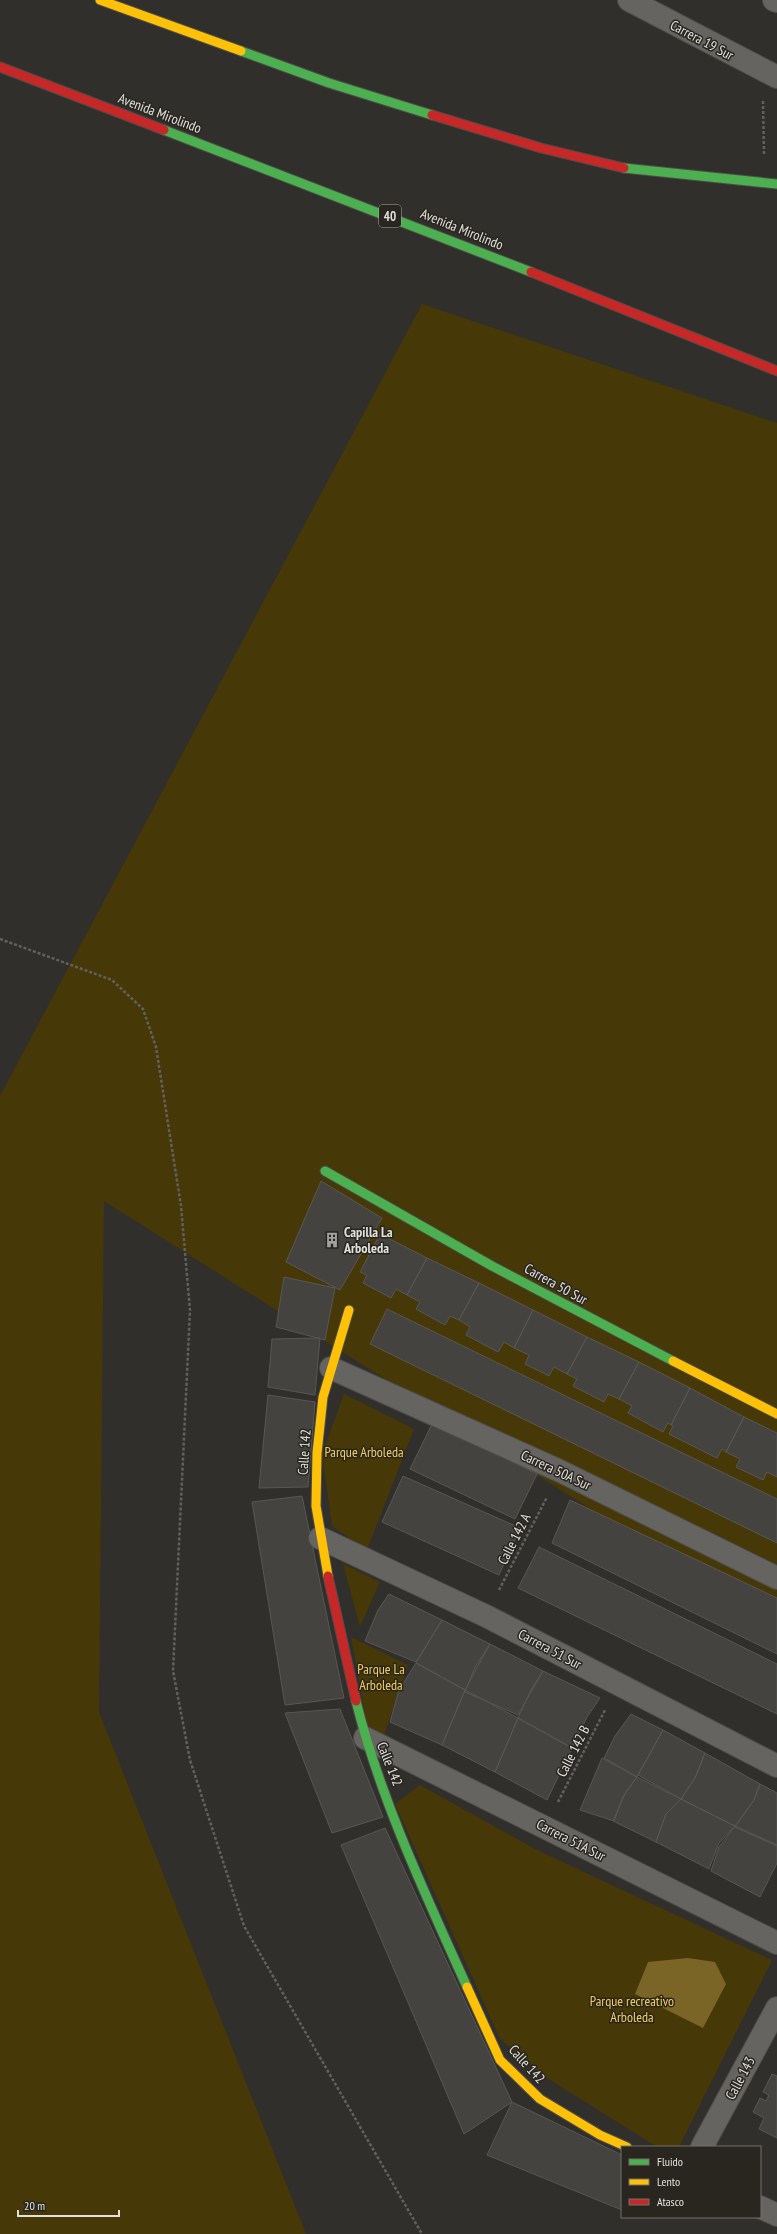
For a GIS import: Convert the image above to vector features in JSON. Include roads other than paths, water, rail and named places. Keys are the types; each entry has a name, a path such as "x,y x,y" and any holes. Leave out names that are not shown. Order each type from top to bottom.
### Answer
{"main road":[{"path":"100,0 329,83 541,148 619,167 777,184"},
{"name":"Avenida Mirolindo","path":"0,67 418,227 777,371"},
{"name":"Carrera 50 Sur","path":"325,1171 396,1213 615,1333 777,1414"},
{"name":"Calle 142","path":"349,1310 323,1397 317,1453 316,1506 320,1538 347,1666 365,1738 421,1886 500,2060 540,2099 600,2135 625,2146"}],"street":[{"name":"Carrera 19 Sur","path":"629,0 769,74"},
{"name":"Carrera 50A Sur","path":"331,1368 560,1471 777,1578"},
{"name":"Carrera 51 Sur","path":"320,1538 486,1616 777,1766"},
{"name":"Carrera 51A Sur","path":"365,1738 777,1943"},
{"name":"Calle 143","path":"703,2146 777,2008"},
{"path":"761,2207 777,2215"}],"place":[{"name":"Capilla La Arboleda","path":"332,1240"}],"park label":[{"name":"Parque Arboleda","path":"364,1452"},
{"name":"Parque La Arboleda","path":"381,1678"},
{"name":"Parque recreativo Arboleda","path":"632,2010"}]}
